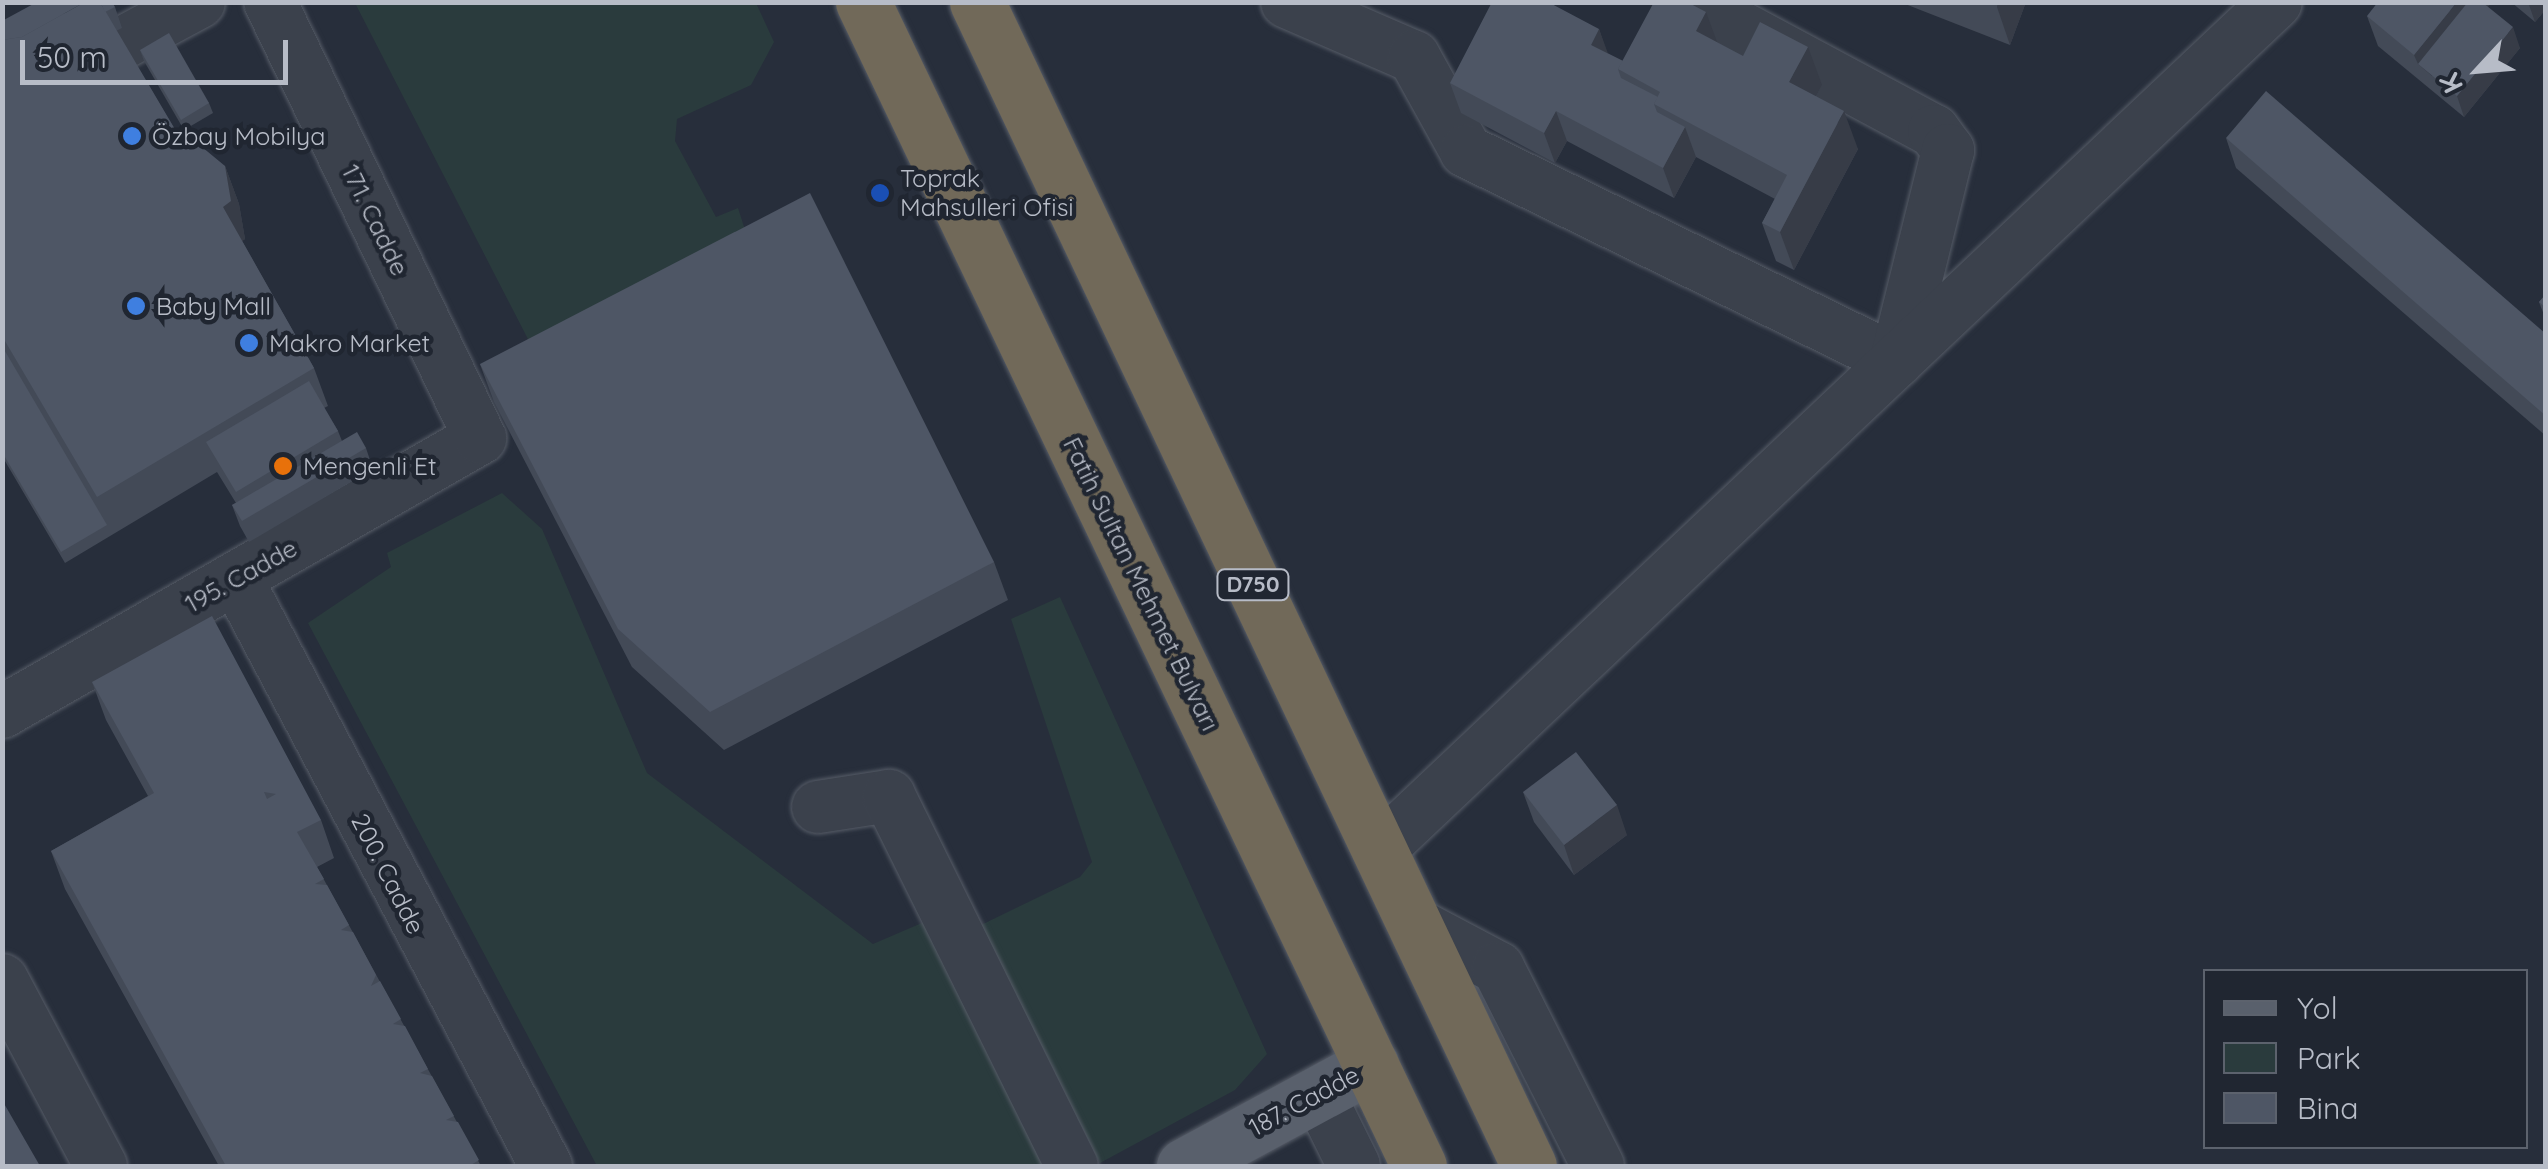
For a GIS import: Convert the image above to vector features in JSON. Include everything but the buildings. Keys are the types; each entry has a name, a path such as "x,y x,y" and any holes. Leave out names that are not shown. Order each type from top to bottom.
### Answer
{"highway":[{"name":"Fatih Sultan Mehmet Bulvarı","path":"863,2 1419,1166"},
{"name":"D750","path":"977,2 1529,1166"}],"main road":[{"name":"187. Cadde","path":"1184,1166 1371,1065"}],"street":[{"path":"117,46 198,2"},
{"name":"171. Cadde","path":"270,2 480,438"},
{"path":"1286,2 1414,57 1466,151 1896,361"},
{"path":"1693,2 1934,131 1948,150 1896,361"},
{"path":"1378,850 2276,2"},
{"name":"195. Cadde","path":"2,712 480,438"},
{"name":"200. Cadde","path":"236,578 546,1166"},
{"path":"818,806 889,796 1072,1166"},
{"path":"1413,923 1498,968 1598,1166"},
{"path":"2,980 100,1166"},
{"path":"1318,1092 1354,1166"}],"green space":[{"path":"355,3 756,3 774,42 751,85 677,119 675,141 716,217 738,208 747,236 532,347"},
{"path":"502,493 542,529 647,773 873,944 931,919 1048,1166 597,1166 308,623 391,567 387,553"},
{"path":"1060,597 1267,1054 1235,1090 1100,1163 981,925 1080,877 1092,862 1011,619"}],"place":[{"name":"Özbay Mobilya","path":"132,136"},
{"name":"Toprak Mahsulleri Ofisi","path":"880,193"},
{"name":"Baby Mall","path":"136,306"},
{"name":"Makro Market","path":"249,343"},
{"name":"Mengenli Et","path":"283,466"}]}
